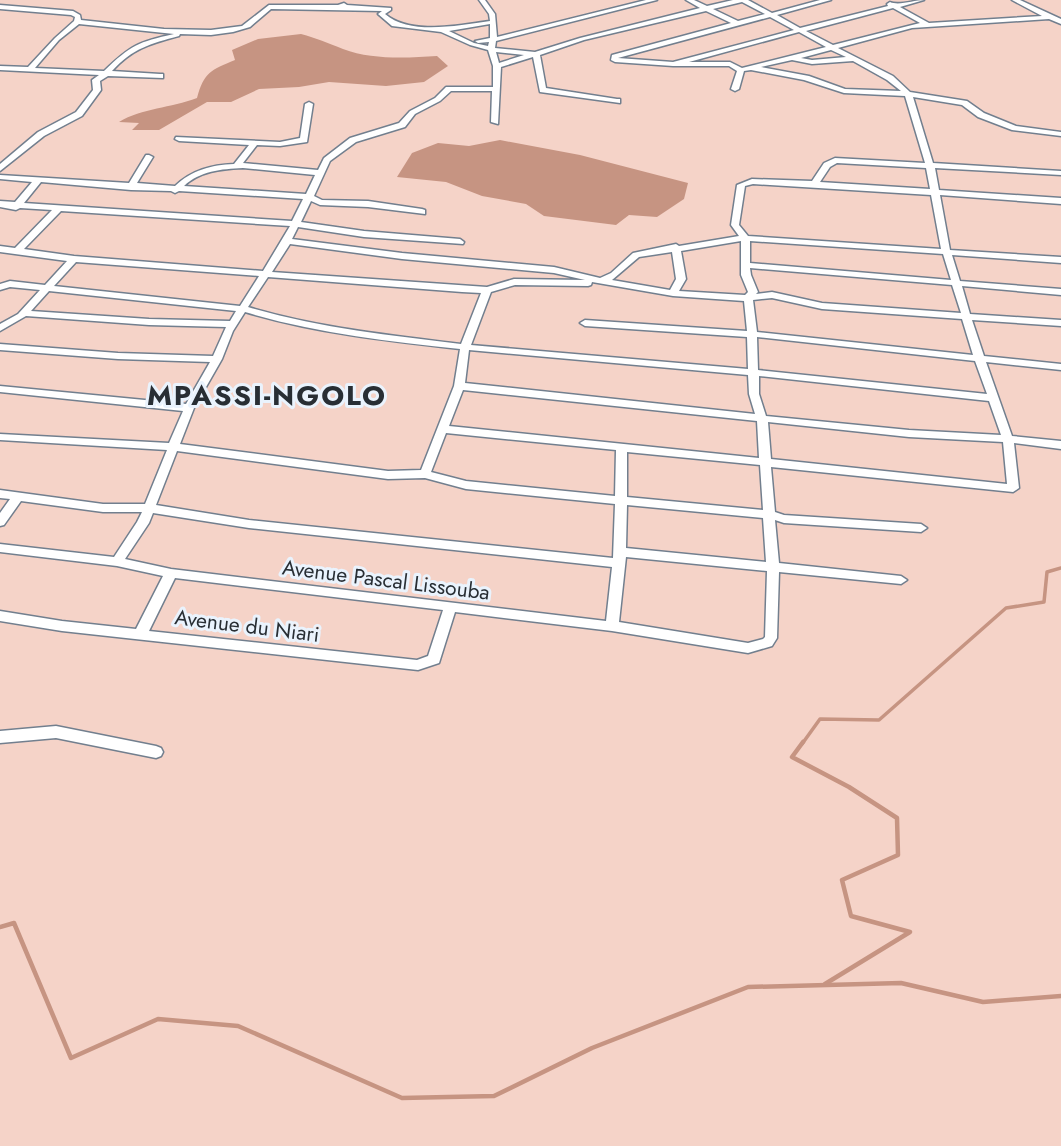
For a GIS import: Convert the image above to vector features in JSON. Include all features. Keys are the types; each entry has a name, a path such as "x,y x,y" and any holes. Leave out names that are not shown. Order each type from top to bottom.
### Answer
{"street":[{"path":"339,7 354,0"},
{"path":"390,9 391,0"},
{"path":"482,0 492,14 493,22 494,40 491,49 497,66 495,122"},
{"path":"466,42 494,40 654,0"},
{"path":"690,0 738,24"},
{"path":"444,429 1008,489 1013,488 1014,483 1008,440 979,358 946,250 929,166 908,94 890,78 742,0 582,39 497,66"},
{"path":"828,0 657,43 612,58 673,64 730,64 741,70 926,24 1049,17"},
{"path":"884,0 926,24"},
{"path":"673,64 920,0"},
{"path":"1015,0 1061,22"},
{"path":"77,22 191,32 237,30 248,25 271,3 390,9"},
{"path":"0,7 73,13 78,16 77,22 51,44 29,70"},
{"path":"390,9 381,14 394,25 442,30 493,22"},
{"path":"442,30 466,42 491,49 536,54"},
{"path":"0,169 15,153 41,134 79,114 97,90 96,80 109,74 127,53 158,40 191,32"},
{"path":"536,54 543,90 617,101"},
{"path":"792,58 812,62 852,59"},
{"path":"812,62 823,76 824,84"},
{"path":"0,68 160,76"},
{"path":"753,68 844,91 908,94 964,103 981,115 1015,128 1061,134"},
{"path":"735,89 741,70"},
{"path":"117,562 135,537 149,508 189,408 218,359 233,324 288,241 327,160 338,150 363,136 402,125 408,113 440,98 449,89 496,89"},
{"path":"179,139 289,144 304,140 309,104"},
{"path":"236,166 256,142"},
{"path":"131,187 149,157"},
{"path":"814,184 827,165 835,160 1061,173"},
{"path":"174,190 193,172 236,166 321,173"},
{"path":"0,177 310,197 320,202 368,204 422,212"},
{"path":"16,207 38,180"},
{"path":"773,569 762,419 752,372 748,298 753,292 746,275 745,237 735,225 741,185 752,181 814,184 1061,201"},
{"path":"0,204 57,210 297,224 375,235 460,242"},
{"path":"17,251 57,210"},
{"path":"600,281 619,274 628,260 636,255 745,237 1061,260"},
{"path":"288,241 402,256 554,270 673,293 748,298 772,295 822,306 1061,323"},
{"path":"673,293 681,279 676,247"},
{"path":"0,249 74,259 486,290 514,282 614,283"},
{"path":"0,328 24,313 74,259"},
{"path":"746,265 1061,292"},
{"path":"0,286 10,284 244,309 288,322 332,330 465,347 752,372 993,398"},
{"path":"425,474 459,386 465,347 486,290"},
{"path":"24,313 149,322 233,324"},
{"path":"585,323 752,334 1061,367"},
{"path":"0,347 118,356 218,359"},
{"path":"459,386 713,411 762,419 935,437 1061,445"},
{"path":"0,389 189,408"},
{"path":"0,437 174,447 388,475 425,474 466,485 768,514 784,519 921,528"},
{"path":"612,626 620,557 622,450"},
{"path":"0,494 103,508 149,508 249,524 901,580"},
{"path":"0,522 18,496"},
{"name":"Avenue Pascal Lissouba","path":"0,548 117,562 172,573 612,626 748,648 767,643 771,638 773,569"},
{"path":"141,633 172,573"},
{"name":"Avenue du Niari","path":"0,616 62,626 418,665 434,659 450,607"},
{"path":"0,737 56,732 156,752"}],"shaded area":[{"path":"0,0 1061,0 1061,1146 0,1146"},
{"path":"301,34 354,53 378,57 437,56 448,66 424,82 386,86 329,82 259,89 231,102 207,102 159,130 132,130 139,123 119,122 137,114 197,98 210,73 235,60 232,50 258,39"},
{"path":"500,140 580,155 688,183 684,199 657,217 629,215 616,225 544,216 526,204 482,196 446,182 397,177 412,153 438,143 469,146"}],"waterway":[{"path":"802,744 820,719 879,720 1006,608 1044,602 1047,572 1061,568"},
{"path":"803,742 792,757 849,787 897,818 898,855 842,880 851,916 910,932 825,984"},
{"path":"0,927 14,923 71,1058 158,1019 238,1026 402,1098 494,1096 592,1048 748,987 901,983 983,1002 1061,996"}],"district":[{"name":"MPASSI-NGOLO","path":"267,395"}]}
